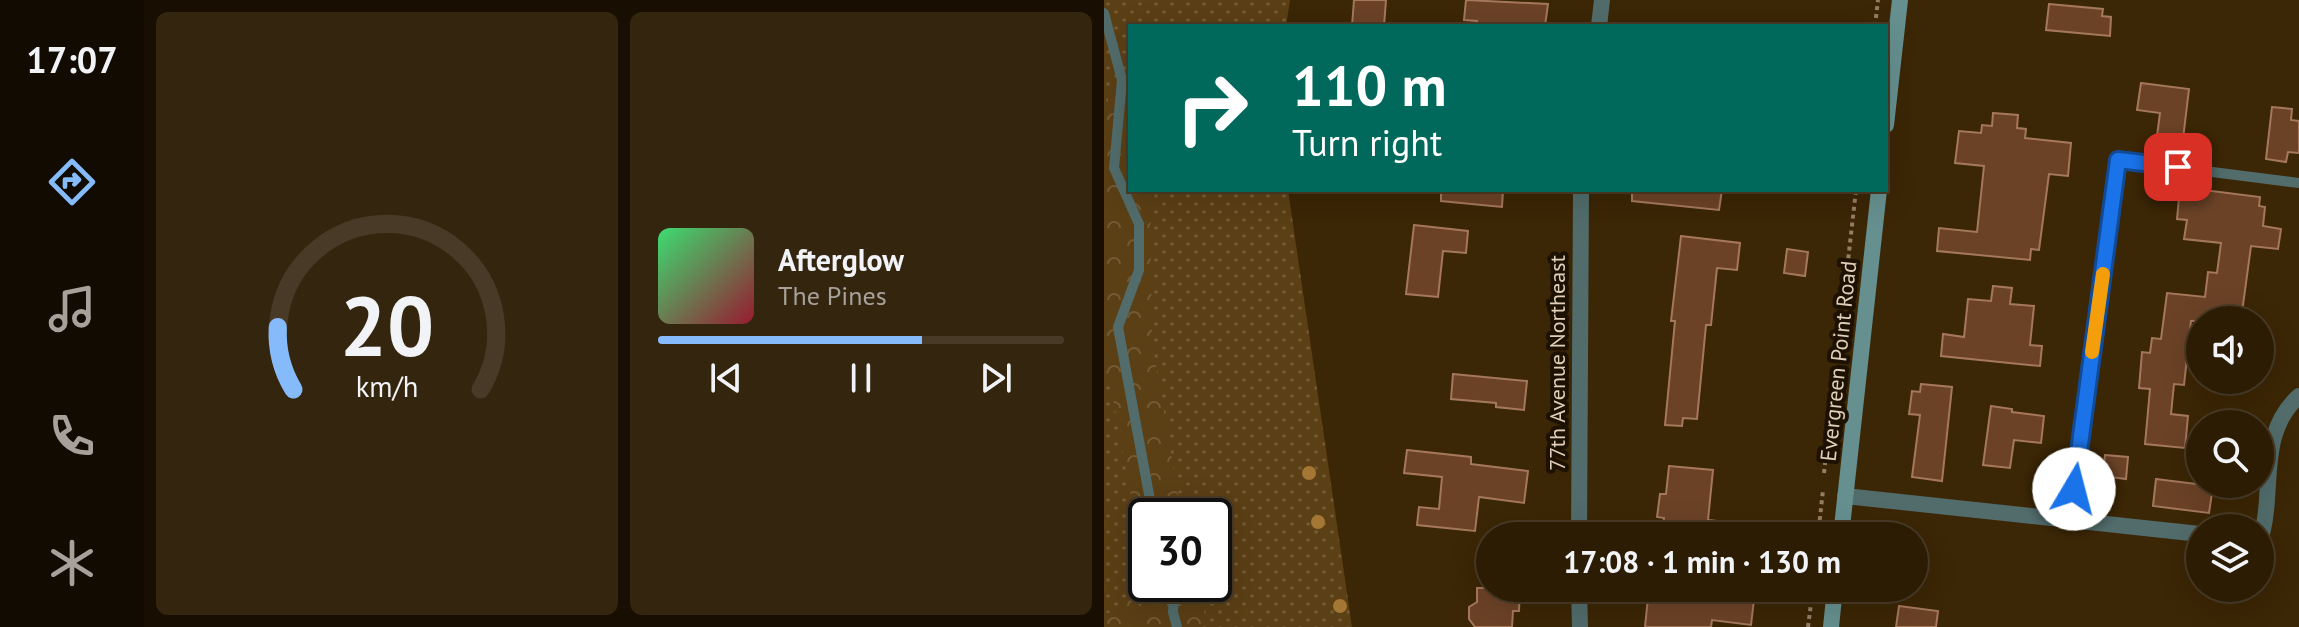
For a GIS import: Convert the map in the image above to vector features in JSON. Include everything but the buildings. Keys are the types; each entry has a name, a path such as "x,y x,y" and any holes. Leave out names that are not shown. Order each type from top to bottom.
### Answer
{"street":[{"path":"1599,24 1602,0"},
{"path":"1888,107 1900,0"},
{"path":"2069,518 2118,160"},
{"name":"77th Avenue Northeast","path":"1579,522 1581,192"},
{"name":"Evergreen Point Road","path":"1842,522 1879,192"},
{"path":"2266,514 2271,447 2276,424 2299,396"},
{"path":"1845,496 2186,532"},
{"path":"1579,602 1580,627"},
{"path":"1831,627 1834,602"}],"lane":[{"path":"1104,13 1122,80 1114,168 1139,224 1139,270 1118,327 1150,498"},
{"path":"2118,160 2299,183"},
{"path":"1174,602 1177,627"}],"path":[{"path":"1875,24 1878,0"},
{"path":"1824,473 1856,192"},
{"path":"1820,522 1823,490"},
{"path":"1808,627 1811,602"}],"green space":[{"path":"1104,0 1290,0 1286,24 1128,24 1128,192 1288,192 1352,627 1104,627"},
{"path":"1128,81 1128,192 1150,192 1152,343 1180,498 1131,498 1104,350 1104,134 1110,82"},
{"path":"1128,601 1205,602 1203,627 1104,627 1104,613 1113,614"}],"slow traffic":[{"path":"2092,352 2103,274"}],"route":[{"path":"2074,489 2118,160 2178,167"}]}
